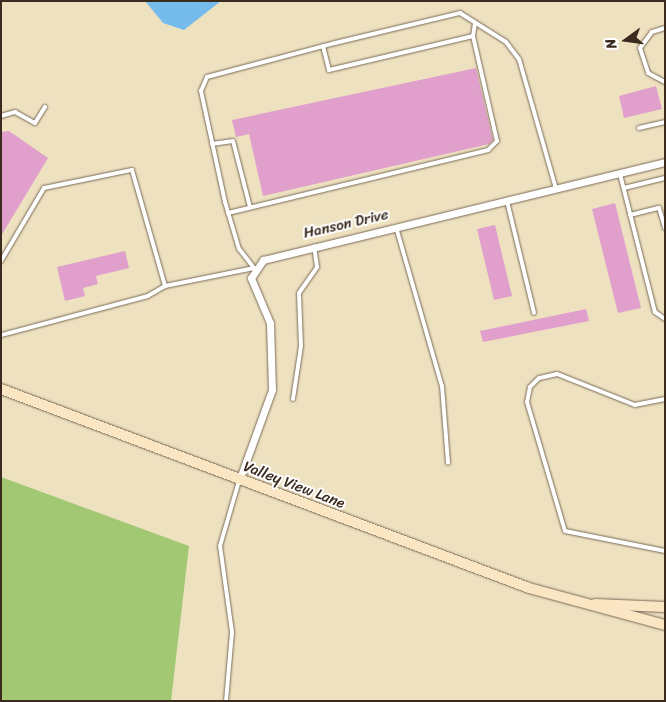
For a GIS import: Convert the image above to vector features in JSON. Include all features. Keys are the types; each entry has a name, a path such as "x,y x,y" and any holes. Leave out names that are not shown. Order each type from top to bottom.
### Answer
{"main road":[{"name":"Valley View Lane","path":"1,389 240,481 579,603 665,625"},
{"name":"Valley View Lane","path":"579,603 665,607"}],"street":[{"name":"Hanson Drive","path":"254,268 262,260 314,246 665,162"},
{"path":"240,481 272,390 274,346 265,304 252,278 254,268"}],"lane":[{"path":"1,335 148,296 165,286 254,268 239,249 228,213 201,91 206,77 322,46 460,13 506,42 519,59 556,189"},
{"path":"228,213 488,150 497,141 473,36 474,23"},
{"path":"665,28 652,32 640,48 648,73 665,82"},
{"path":"322,46 329,70 473,36"},
{"path":"1,116 15,112 36,123 45,107"},
{"path":"639,128 665,122"},
{"path":"212,144 233,141 250,207"},
{"path":"1,261 44,188 132,170 140,186 165,286"},
{"path":"620,174 655,312 665,319"},
{"path":"624,188 665,178"},
{"path":"507,201 534,314"},
{"path":"630,215 659,208 665,228"},
{"path":"396,227 442,386 448,463"},
{"path":"293,399 301,346 299,292 316,267 314,246"},
{"path":"665,399 635,405 558,374 539,378 527,402 565,531 665,552"},
{"path":"226,701 232,632 220,546 240,481"}],"green space":[{"path":"1,477 189,546 171,701 1,701"}],"water":[{"path":"145,1 221,1 184,30 163,23"}],"building":[{"path":"476,68 493,140 489,144 263,196 249,134 236,137 232,120"},
{"path":"656,86 662,109 624,118 619,96"},
{"path":"9,131 48,158 1,236 1,132"},
{"path":"615,203 641,308 618,313 592,209"},
{"path":"495,225 512,296 494,300 477,229"},
{"path":"125,251 129,268 96,276 98,284 83,288 85,296 65,301 57,267"},
{"path":"586,309 589,321 483,342 480,331"}]}
